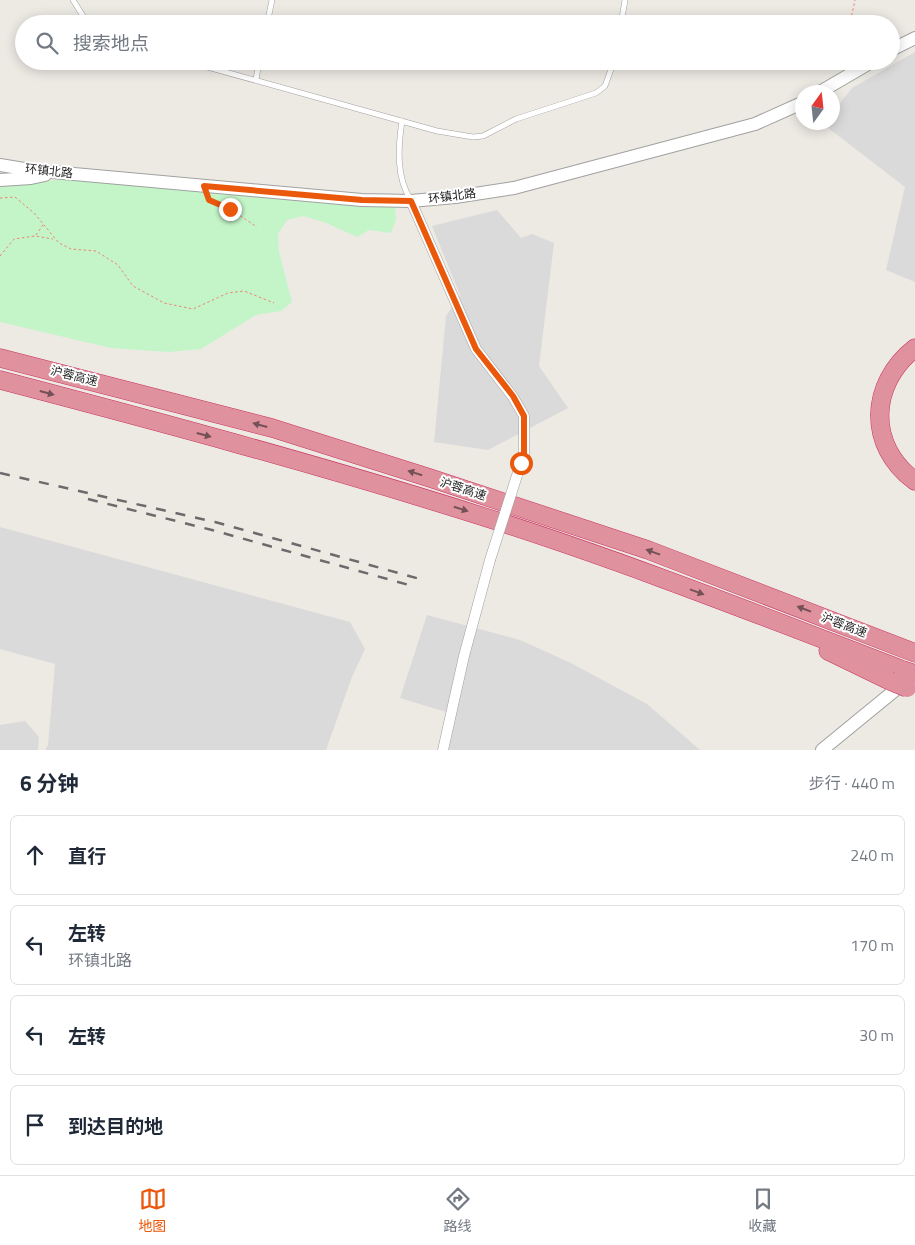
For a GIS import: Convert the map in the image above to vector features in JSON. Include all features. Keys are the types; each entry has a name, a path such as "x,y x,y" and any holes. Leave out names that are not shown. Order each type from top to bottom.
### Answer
{"highway":[{"path":"915,348 902,358 889,375 881,398 879,416 886,443 895,462 915,481"},
{"name":"沪蓉高速","path":"0,358 272,428 430,478 648,550 915,653"},
{"path":"915,360 898,380 890,400 889,417 904,456 915,467"},
{"name":"沪蓉高速","path":"0,380 284,456 479,515 600,556 768,619 908,680"}],"street":[{"path":"900,46 915,38"},
{"path":"832,85 858,70"},
{"name":"环镇北路","path":"0,165 56,172 362,200 411,201 455,197 514,188 756,124 795,106"},
{"path":"0,180 31,178 56,172"},
{"path":"411,201 476,349 513,396 524,416 524,455 490,560 464,656 443,750"},
{"path":"822,750 908,680"}],"lane":[{"path":"73,0 82,15"},
{"path":"269,15 272,0"},
{"path":"622,15 625,0"},
{"path":"219,70 437,131 473,137 483,136 516,119 596,93 605,86 611,70"},
{"path":"256,80 258,70"},
{"path":"402,121 398,145 403,188 411,201"}],"path":[{"path":"851,15 855,0"},
{"path":"204,186 209,200 230,209 257,227"},
{"path":"0,198 16,197 34,213 53,239"},
{"path":"35,236 41,231 43,225"},
{"path":"0,256 14,239 35,236 53,239 71,249 96,251 118,265 133,286 152,298 176,307 193,309 237,291 274,303"}],"shaded area":[{"path":"915,52 915,282 886,270 905,187 831,130 840,130 840,103 852,88 884,70 900,70 900,61"},
{"path":"497,210 521,238 532,234 554,243 539,366 568,408 488,450 434,442 446,316 460,295 432,226"},
{"path":"0,527 350,622 365,649 352,677 326,750 45,750 48,745 55,664 0,649"},
{"path":"427,615 520,640 571,663 647,704 700,750 447,750 456,715 400,698"},
{"path":"25,721 39,737 38,750 0,750 0,725"}],"green space":[{"path":"63,179 395,205 396,220 391,233 369,230 357,237 324,222 303,216 287,220 278,234 279,252 292,302 281,311 256,315 201,349 169,352 111,348 0,322 0,187"}],"railway":[{"path":"0,473 215,522 420,579"},
{"path":"88,499 212,530 416,587"}],"route":[{"path":"230,209 209,200 204,191 204,186 362,200 411,201 459,306 476,349 513,396 524,416 524,455 521,463"}]}
